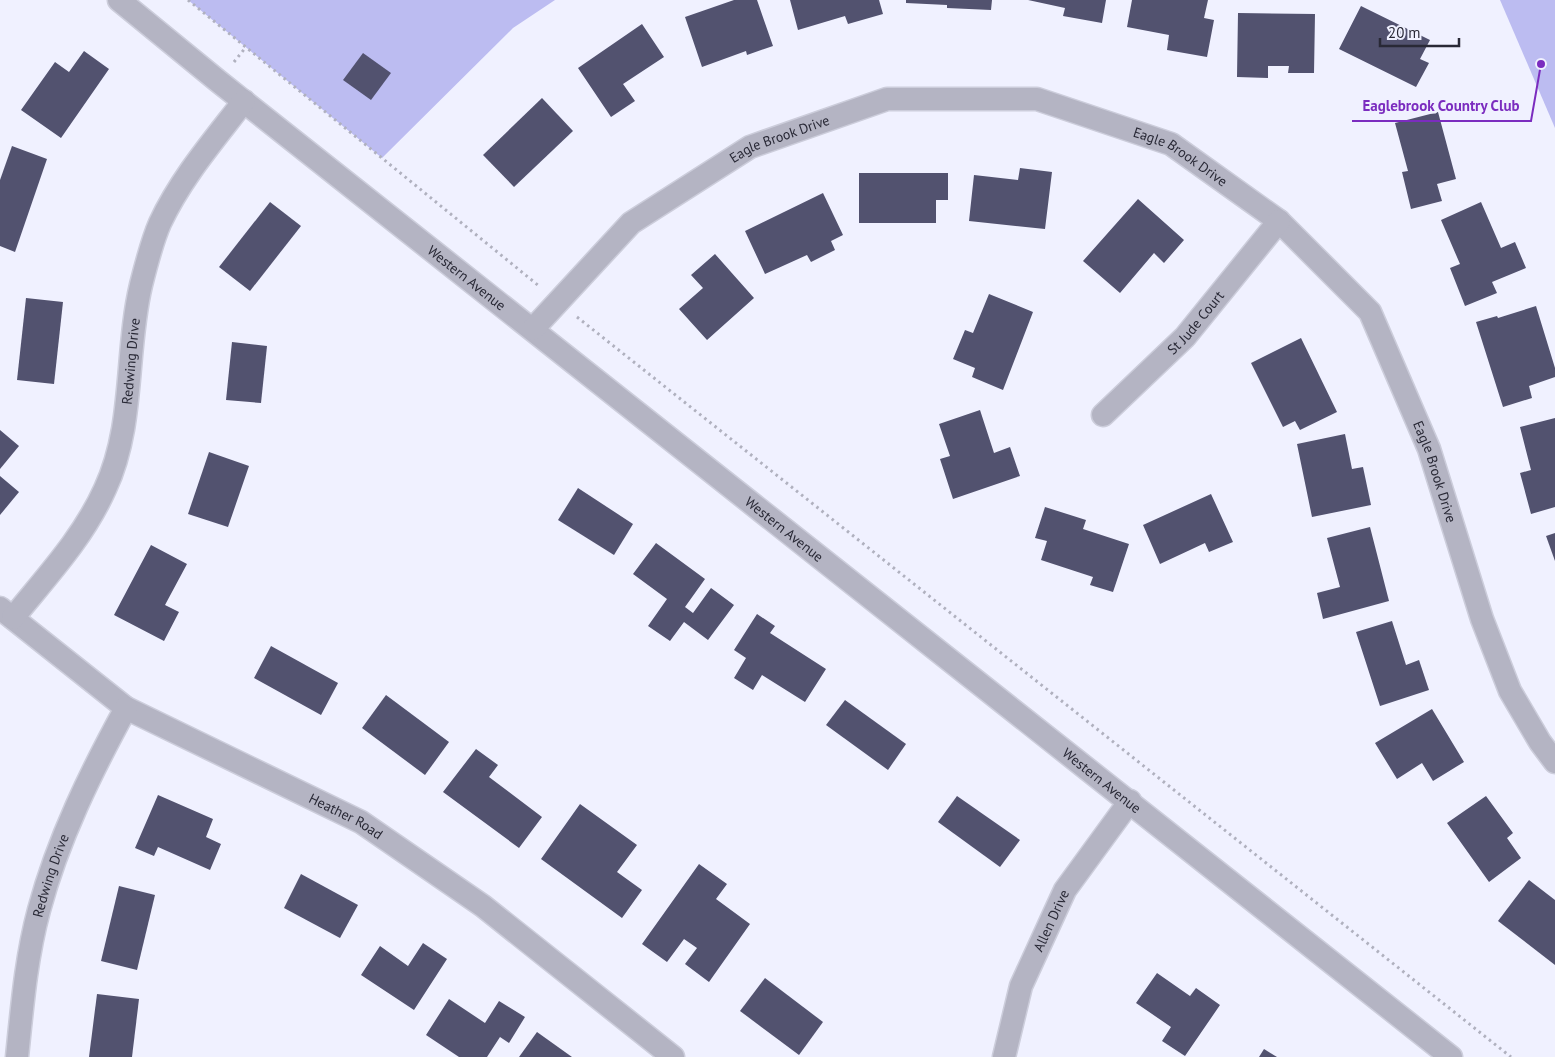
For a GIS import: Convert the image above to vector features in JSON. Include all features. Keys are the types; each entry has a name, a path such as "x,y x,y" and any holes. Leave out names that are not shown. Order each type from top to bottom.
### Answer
{"street":[{"name":"Western Avenue","path":"119,0 1451,1057"},
{"name":"Eagle Brook Drive","path":"533,329 631,223 750,147 886,99 1037,99 1170,144 1279,221 1370,312 1429,449 1482,619 1510,691 1540,742 1555,762"},
{"name":"Redwing Drive","path":"6,613 81,535 106,488 119,448 128,408 133,336 141,285 160,224 190,171 244,101"},
{"name":"St Jude Court","path":"1103,415 1185,337 1279,221"},
{"name":"Heather Road","path":"6,613 126,708 360,822 484,906 672,1057"},
{"name":"Redwing Drive","path":"17,1057 25,986 41,902 61,840 106,744 126,708"},
{"name":"Allen Drive","path":"1004,1057 1021,986 1065,890 1130,801"}],"path":[{"path":"188,0 558,302 1511,1057"}],"shaded area":[{"path":"188,0 555,0 513,28 382,158"},
{"path":"1500,0 1555,0 1555,128"}],"building":[{"path":"734,0 757,0 773,46 747,55 746,51 702,67 685,17"},
{"path":"790,0 879,0 883,14 848,24 845,16 798,30"},
{"path":"906,0 992,0 991,10 947,8 947,5 906,3"},
{"path":"1028,0 1106,0 1102,23 1063,16 1065,8"},
{"path":"1132,0 1208,0 1204,18 1214,20 1207,57 1167,50 1169,35 1127,27"},
{"path":"1361,6 1430,40 1420,59 1429,63 1416,87 1339,49"},
{"path":"1238,13 1315,14 1314,73 1288,73 1289,66 1268,66 1268,78 1237,77"},
{"path":"642,24 664,57 623,84 635,101 611,117 578,68"},
{"path":"84,51 109,69 61,138 21,110 55,62 69,72"},
{"path":"363,53 391,73 371,100 343,80"},
{"path":"542,98 573,131 514,187 483,155"},
{"path":"1438,112 1456,179 1437,184 1442,201 1411,209 1402,172 1408,171 1395,123"},
{"path":"12,146 47,159 15,252 0,246 0,180"},
{"path":"1020,168 1052,172 1045,229 969,221 974,175 1018,180"},
{"path":"859,173 948,173 948,200 936,200 936,223 859,223"},
{"path":"823,193 843,235 831,241 835,250 811,262 807,255 765,274 745,231"},
{"path":"1138,199 1184,240 1164,263 1154,253 1120,293 1083,261"},
{"path":"270,202 301,226 250,291 219,267"},
{"path":"1481,202 1501,248 1515,242 1526,268 1492,282 1497,293 1465,306 1450,268 1460,264 1441,220"},
{"path":"715,254 754,298 707,340 679,309 703,288 691,275"},
{"path":"989,294 1033,312 1003,390 972,377 975,368 953,359 965,330 973,333"},
{"path":"26,298 63,302 54,384 17,380"},
{"path":"1536,306 1555,368 1555,377 1529,386 1532,398 1503,407 1476,322 1497,316 1498,318"},
{"path":"1301,338 1337,412 1300,430 1295,421 1283,427 1251,363"},
{"path":"232,342 267,346 261,403 226,400"},
{"path":"980,410 994,453 1010,447 1020,476 953,499 940,459 950,456 939,424"},
{"path":"1555,418 1555,507 1531,514 1520,473 1531,470 1520,427"},
{"path":"0,430 19,446 0,469"},
{"path":"1345,434 1352,469 1363,467 1371,505 1312,517 1297,444"},
{"path":"209,452 249,466 228,527 188,514"},
{"path":"0,476 19,492 0,515"},
{"path":"578,488 633,524 614,555 558,520"},
{"path":"1211,494 1233,542 1209,552 1205,543 1160,564 1143,525"},
{"path":"1045,507 1086,520 1083,529 1129,544 1113,592 1090,585 1093,577 1041,560 1047,541 1035,538"},
{"path":"1370,527 1389,601 1323,619 1317,593 1340,587 1327,538"},
{"path":"1555,533 1555,561 1546,536"},
{"path":"656,543 705,579 685,607 693,613 711,588 734,605 708,640 684,622 670,641 648,626 667,599 633,574"},
{"path":"151,545 187,564 165,605 179,612 164,641 114,615"},
{"path":"757,614 775,626 770,633 826,669 805,702 762,675 753,690 734,678 746,658 734,650"},
{"path":"1392,621 1406,665 1419,660 1429,690 1380,706 1356,632"},
{"path":"271,646 338,683 321,715 254,678"},
{"path":"386,695 449,742 425,775 362,728"},
{"path":"845,700 906,744 888,770 826,725"},
{"path":"1432,709 1464,762 1433,781 1422,763 1397,779 1375,743"},
{"path":"476,749 498,765 489,777 542,817 519,848 443,792"},
{"path":"158,795 213,819 206,837 221,844 210,870 158,847 154,856 135,848"},
{"path":"957,796 1020,840 1000,867 938,822"},
{"path":"1486,796 1513,833 1507,838 1521,858 1489,882 1447,823"},
{"path":"580,804 637,845 617,872 642,890 622,918 541,859"},
{"path":"699,864 727,884 716,899 750,924 709,982 685,964 697,948 684,939 667,962 642,944"},
{"path":"301,874 358,905 340,938 284,908"},
{"path":"1529,880 1555,900 1555,965 1498,921"},
{"path":"119,886 155,895 137,970 101,961"},
{"path":"423,943 447,959 414,1010 361,975 380,946 408,966"},
{"path":"1157,973 1190,996 1196,988 1220,1005 1185,1056 1162,1041 1171,1027 1136,1003"},
{"path":"765,978 823,1022 799,1055 740,1011"},
{"path":"97,994 139,999 132,1057 89,1057"},
{"path":"449,999 485,1023 499,1001 525,1017 509,1043 500,1037 487,1057 459,1057 426,1035"},
{"path":"537,1032 572,1057 519,1057"},
{"path":"1264,1049 1277,1057 1259,1057"}],"place":[{"name":"Eaglebrook Country Club","path":"1541,64"}]}
